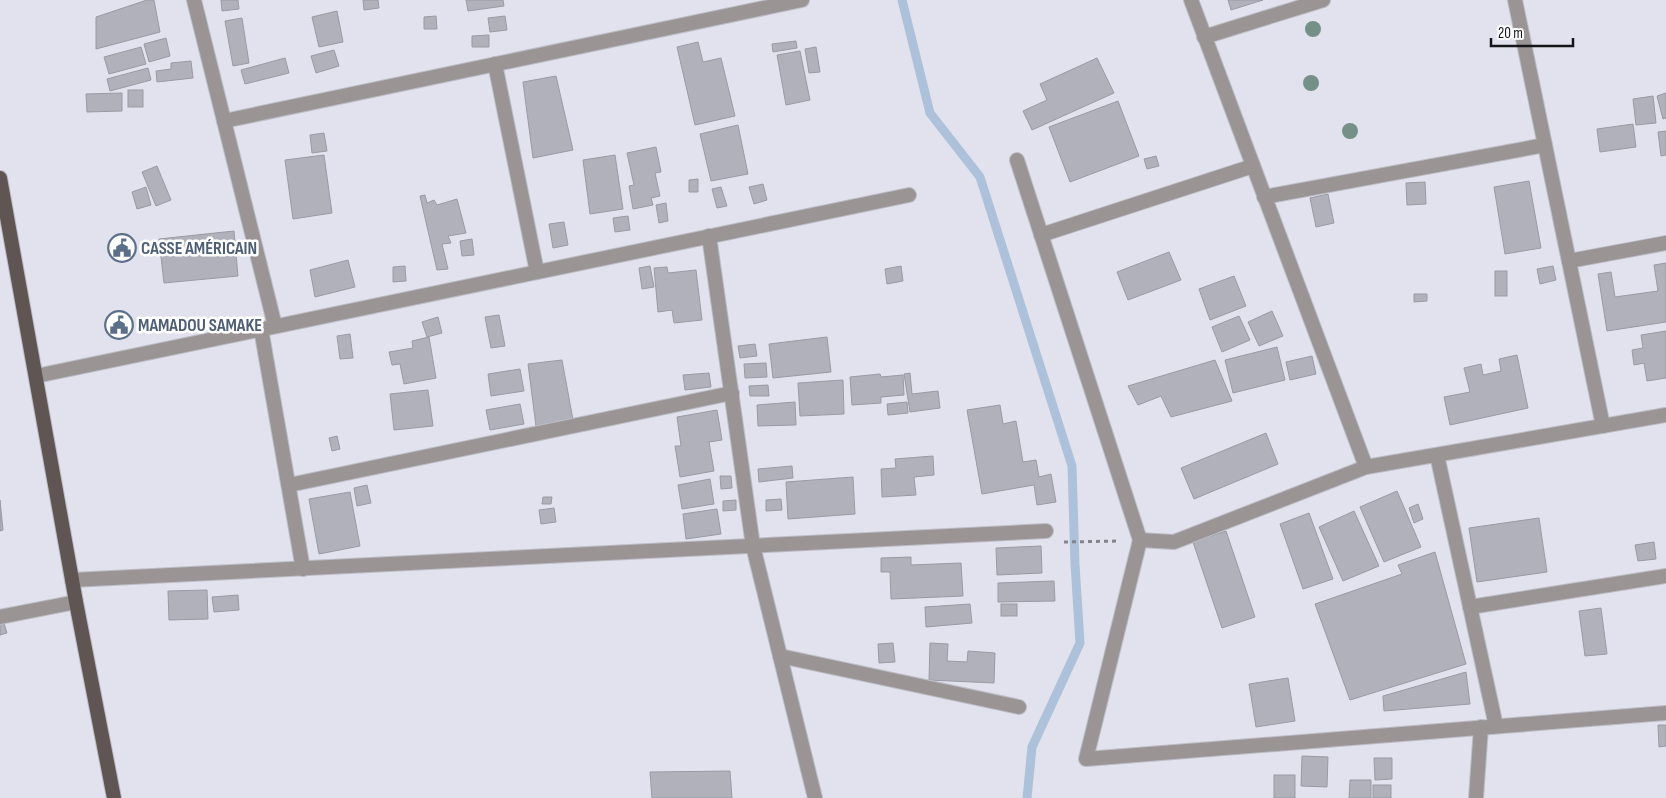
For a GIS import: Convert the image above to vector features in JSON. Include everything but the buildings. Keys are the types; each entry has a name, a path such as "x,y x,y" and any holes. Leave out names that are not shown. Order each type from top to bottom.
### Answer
{"main road":[{"path":"0,178 2,204 36,376 76,602 114,798"}],"street":[{"path":"194,0 224,121 268,328 289,485 303,569"},
{"path":"224,121 802,0"},
{"path":"1190,0 1366,468"},
{"path":"1204,37 1323,0"},
{"path":"1515,0 1604,426"},
{"path":"495,64 537,272"},
{"path":"1264,197 1545,145"},
{"path":"1017,160 1140,540 1086,759 1666,713"},
{"path":"1041,235 1253,166"},
{"path":"36,376 909,195"},
{"path":"709,236 753,546 815,798"},
{"path":"1569,261 1666,243"},
{"path":"289,485 732,393"},
{"path":"1140,540 1174,542 1366,468 1666,414"},
{"path":"1437,455 1496,726"},
{"path":"72,580 1046,531"},
{"path":"1470,606 1666,576"},
{"path":"0,617 76,602"},
{"path":"780,656 1020,707"},
{"path":"1476,798 1481,727"}],"path":[{"path":"1062,542 1091,541"}],"waterway":[{"path":"902,0 930,113 980,177 1072,466 1080,643 1032,747 1027,798"}],"place":[{"name":"CASSE AMÉRICAIN","path":"122,248"},
{"name":"MAMADOU SAMAKE","path":"119,325"}]}
